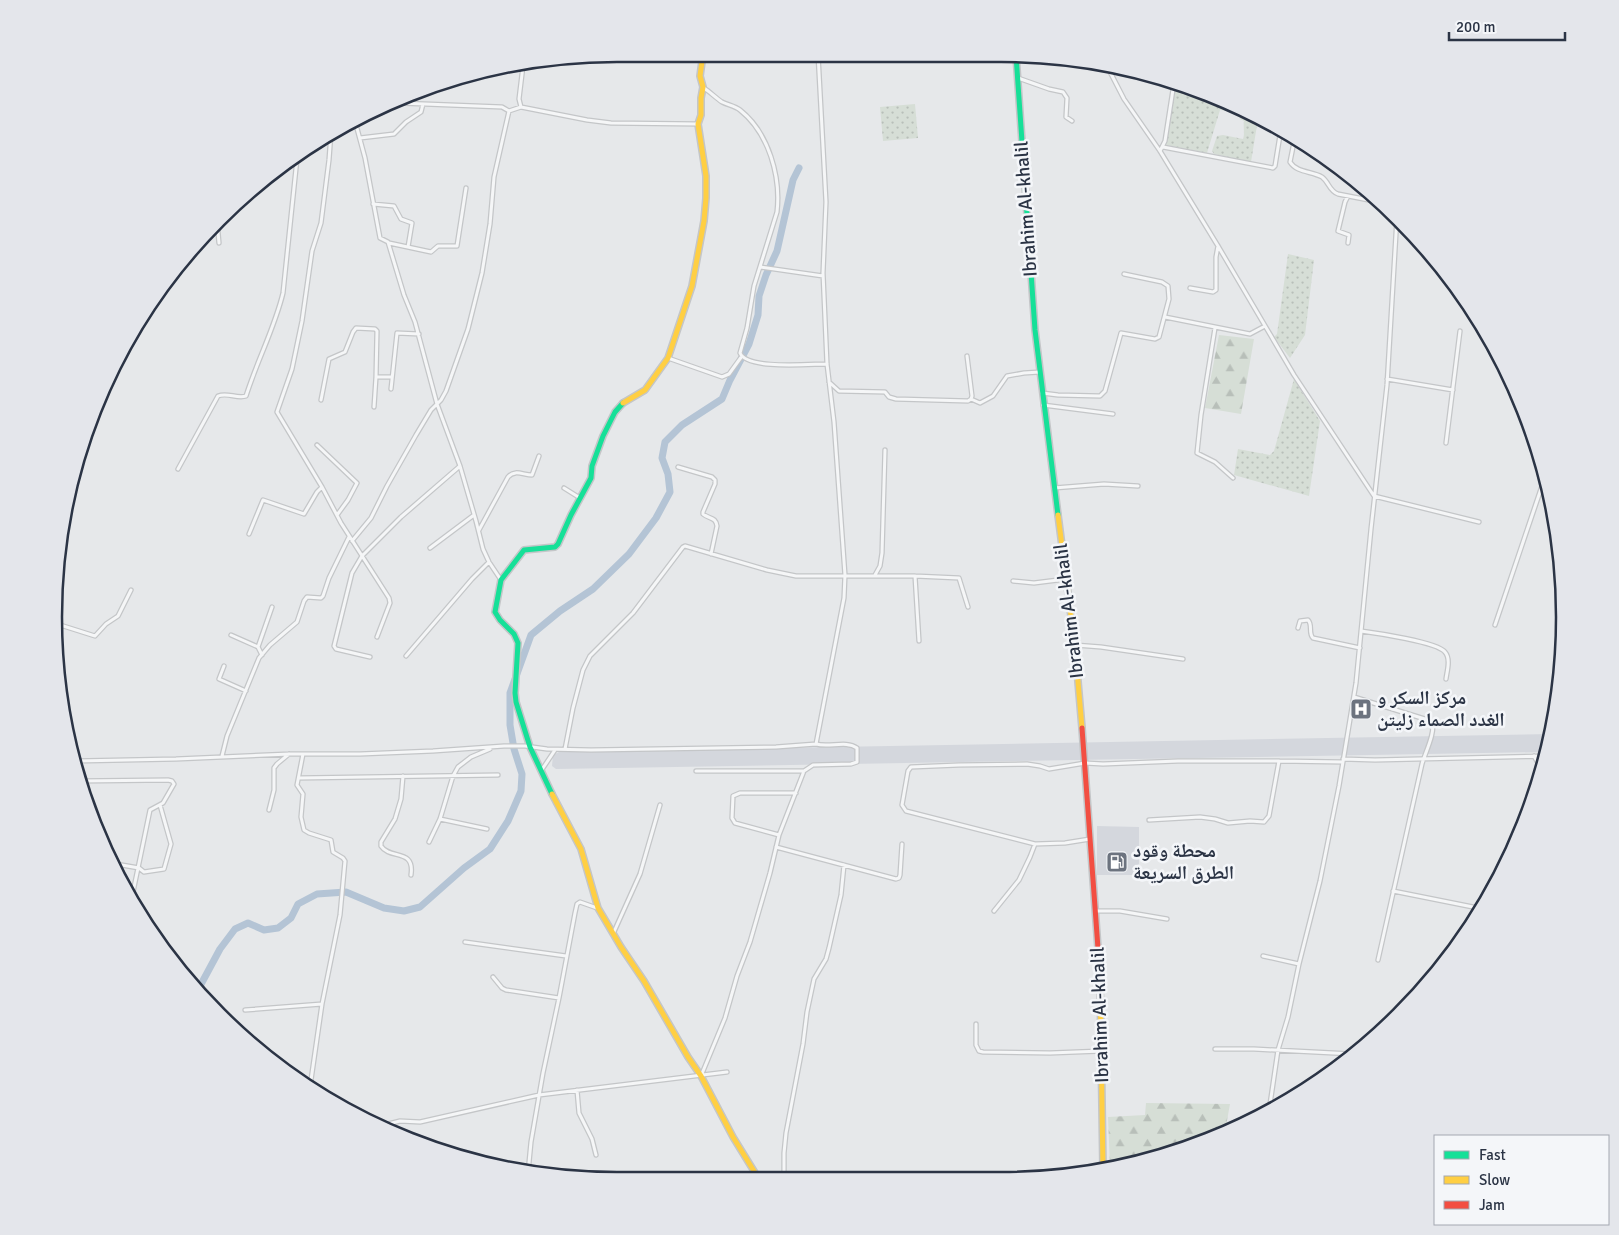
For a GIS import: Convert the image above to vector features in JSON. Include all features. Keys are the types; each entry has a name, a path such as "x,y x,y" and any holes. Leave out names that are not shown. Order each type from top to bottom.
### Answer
{"street":[{"path":"702,62 700,76 703,87 701,115 698,124 706,176 704,221 692,286 668,358 645,390 624,402 615,412 603,436 592,466 591,478 558,544 555,547 524,550 501,580 494,612 517,638 516,702 530,747 564,820 580,849 598,908 644,981 688,1058 701,1076 733,1137 755,1172"},
{"path":"816,744 844,598 845,575 834,422 827,364 823,276 826,202 818,62"},
{"name":"Ibrahim Al-khalil","path":"1017,63 1030,272 1043,405 1074,645 1085,763 1099,955 1103,1163"},
{"path":"521,107 523,71"},
{"path":"1111,73 1124,99 1160,151 1218,246 1264,326 1327,427 1374,496 1479,522"},
{"path":"1018,77 1063,92 1067,98 1066,117 1072,121"},
{"path":"703,87 722,102 738,108 742,112 758,132 770,152 775,170 778,202 775,222 754,286 747,328 740,353 744,359 761,363 827,364"},
{"path":"1160,151 1165,141 1173,90"},
{"path":"409,103 502,107 509,111 521,107 611,123 698,124"},
{"path":"360,138 394,134 420,112 423,104"},
{"path":"352,541 371,518 386,486 412,440 446,392 464,342 485,258 494,177 509,111"},
{"path":"356,128 360,138 380,238 388,242 432,252 438,246 458,246 466,188"},
{"path":"1163,147 1272,168 1275,166 1280,137"},
{"path":"331,143 321,223 312,251 302,321 292,369 277,412 352,541 390,600 377,637"},
{"path":"1293,146 1290,162 1292,165 1302,171 1320,176 1333,192 1366,200"},
{"path":"178,469 218,396 246,396 283,293 296,165"},
{"path":"1348,196 1338,231 1349,235 1348,243"},
{"path":"373,204 394,206 400,219 411,222 408,247"},
{"path":"1270,1103 1278,1050 1288,1017 1320,881 1354,697 1387,379 1396,228"},
{"path":"218,233 219,243"},
{"path":"388,242 419,334 437,404 460,466 483,549 501,580"},
{"path":"1190,288 1213,292 1216,290 1218,246"},
{"path":"760,267 823,276"},
{"path":"1042,393 1089,397 1102,395 1121,333 1158,339 1165,317 1169,292 1168,286 1166,283 1124,274"},
{"path":"1165,317 1250,334 1264,326"},
{"path":"321,400 328,360 345,352 356,328 377,331 374,407"},
{"path":"1215,328 1201,414 1197,453 1215,462 1233,478"},
{"path":"1446,443 1460,331"},
{"path":"391,389 397,333 419,334"},
{"path":"668,358 722,377 729,374 742,356"},
{"path":"967,356 971,399"},
{"path":"829,382 839,391 885,392 889,397 896,400 968,401 971,399 980,403 993,396 1007,376 1040,372"},
{"path":"376,377 392,377"},
{"path":"1387,379 1453,390"},
{"path":"1043,405 1113,414"},
{"path":"317,444 357,483 337,515"},
{"path":"874,576 880,566 882,553 885,450"},
{"path":"479,531 508,477 515,472 532,476 539,456"},
{"path":"370,657 336,649 334,646 352,573 362,556 401,517 460,466"},
{"path":"678,467 712,477 715,480 702,512 707,517 714,519 717,526 711,554"},
{"path":"1054,488 1104,484 1138,486"},
{"path":"249,534 263,500 304,514 317,492 322,488"},
{"path":"564,488 581,498"},
{"path":"1495,625 1541,488"},
{"path":"430,548 474,515"},
{"path":"222,756 227,736 262,655 270,645 295,625 307,597 322,597 349,536"},
{"path":"565,749 573,708 590,656 633,613 683,547 686,546 767,570 796,576 845,575 959,578 968,607"},
{"path":"406,656 472,578 489,562"},
{"path":"915,576 919,641"},
{"path":"1013,581 1034,583 1066,579"},
{"path":"62,626 95,636 106,624 118,616 131,590"},
{"path":"258,647 272,607"},
{"path":"1298,628 1300,621 1308,620 1310,622 1311,636 1314,638 1360,648"},
{"path":"1362,631 1399,637 1443,650 1448,657 1446,679"},
{"path":"231,635 258,647 262,655"},
{"path":"1074,645 1183,659"},
{"path":"224,666 219,679 246,691"},
{"path":"1354,697 1432,721 1433,729 1423,758 1378,960"},
{"path":"81,761 290,754 369,754 493,747 591,750 767,748 816,744 824,746 853,745 857,748 857,762 851,764 812,765 804,771 779,834 750,942 737,976 725,1018 701,1076"},
{"path":"429,842 440,819 452,776 464,761 493,747"},
{"path":"541,771 556,749"},
{"path":"269,810 274,790 274,768 290,754"},
{"path":"303,754 298,787 303,794 301,817 304,830 331,840 333,852 345,861 340,914 322,1004 311,1080"},
{"path":"1534,756 1538,762"},
{"path":"1090,839 1064,843 1035,844 906,811 902,805 908,771 912,767 959,765 1028,764 1049,769 1085,763 1343,761 1539,756"},
{"path":"1149,820 1200,817 1228,823 1264,822 1269,816 1279,761"},
{"path":"696,771 804,771"},
{"path":"298,778 498,775"},
{"path":"403,776 401,799 395,819 381,842 381,846 386,851 399,854 408,860 412,866 411,875"},
{"path":"87,781 172,781 174,784 165,801 149,812 134,889"},
{"path":"779,834 735,823 732,818 733,796 740,793 796,793"},
{"path":"121,865 139,868 144,872 164,869 171,844 160,805"},
{"path":"613,934 640,874 660,805"},
{"path":"440,819 487,829"},
{"path":"776,847 896,879 900,875 902,844"},
{"path":"994,911 1019,880 1035,844"},
{"path":"784,1172 786,1133 803,1044 807,1012 814,979 826,959 829,948 841,895 844,865"},
{"path":"1393,891 1475,907"},
{"path":"529,1165 531,1142 572,921 577,904 582,902 598,908"},
{"path":"1095,911 1120,911 1167,919"},
{"path":"465,942 566,956"},
{"path":"1263,956 1299,964"},
{"path":"493,977 506,990 559,998"},
{"path":"245,1010 322,1004"},
{"path":"976,1024 976,1045 979,1051 983,1052 1050,1053 1102,1051"},
{"path":"1215,1049 1344,1054"},
{"path":"391,1124 420,1122 540,1095 727,1072"},
{"path":"577,1090 579,1113 592,1139 596,1155"}],"shaded area":[{"path":"1544,734 1540,752 556,769 552,766 553,755 559,752"},
{"path":"1097,826 1139,827 1139,875 1097,875"}],"green space":[{"path":"1175,90 1227,111 1220,110 1207,153 1166,145"},
{"path":"915,104 918,138 883,141 880,107"},
{"path":"1239,116 1257,125 1251,162 1214,154 1212,151 1217,136 1223,135 1243,139 1244,121"},
{"path":"1288,254 1314,260 1305,335 1290,358 1274,337 1277,334"},
{"path":"1219,335 1254,339 1241,414 1205,408"},
{"path":"1294,379 1320,421 1309,496 1234,475 1238,449 1270,455 1274,451"},
{"path":"1146,1103 1230,1104 1226,1124 1180,1143 1110,1162 1108,1117 1145,1115"}],"waterway":[{"path":"201,984 220,949 235,929 248,923 264,930 278,928 291,918 298,904 317,894 346,892 384,908 404,911 420,907 464,868 490,849 508,821 521,791 522,774 514,749 510,725 510,693 531,635 560,611 593,589 629,554 656,518 670,492 668,474 662,458 665,442 682,425 722,399 749,344 758,315 759,296 777,251 793,180 799,168"}],"traffic: fast":[{"path":"1017,63 1035,330 1058,515"},
{"path":"552,794 530,747 516,702 518,643 514,634 495,612 501,580 524,550 555,547 558,544 591,478 592,466 603,436 615,412 623,403"}],"traffic: slow":[{"path":"623,403 645,390 668,358 692,286 704,221 706,198 706,176 698,124 701,115 703,87 700,76 702,62"},
{"path":"1058,515 1075,647 1082,728"},
{"path":"552,794 581,849 598,908 701,1076 733,1137 755,1172"},
{"path":"1100,976 1103,1163"}],"traffic: jam":[{"path":"1082,728 1100,976"}],"place":[{"name":"مركز السكر و الغدد الصماء زليتن","path":"1361,709"},
{"name":"محطة وقود الطرق السريعة","path":"1117,862"}]}
